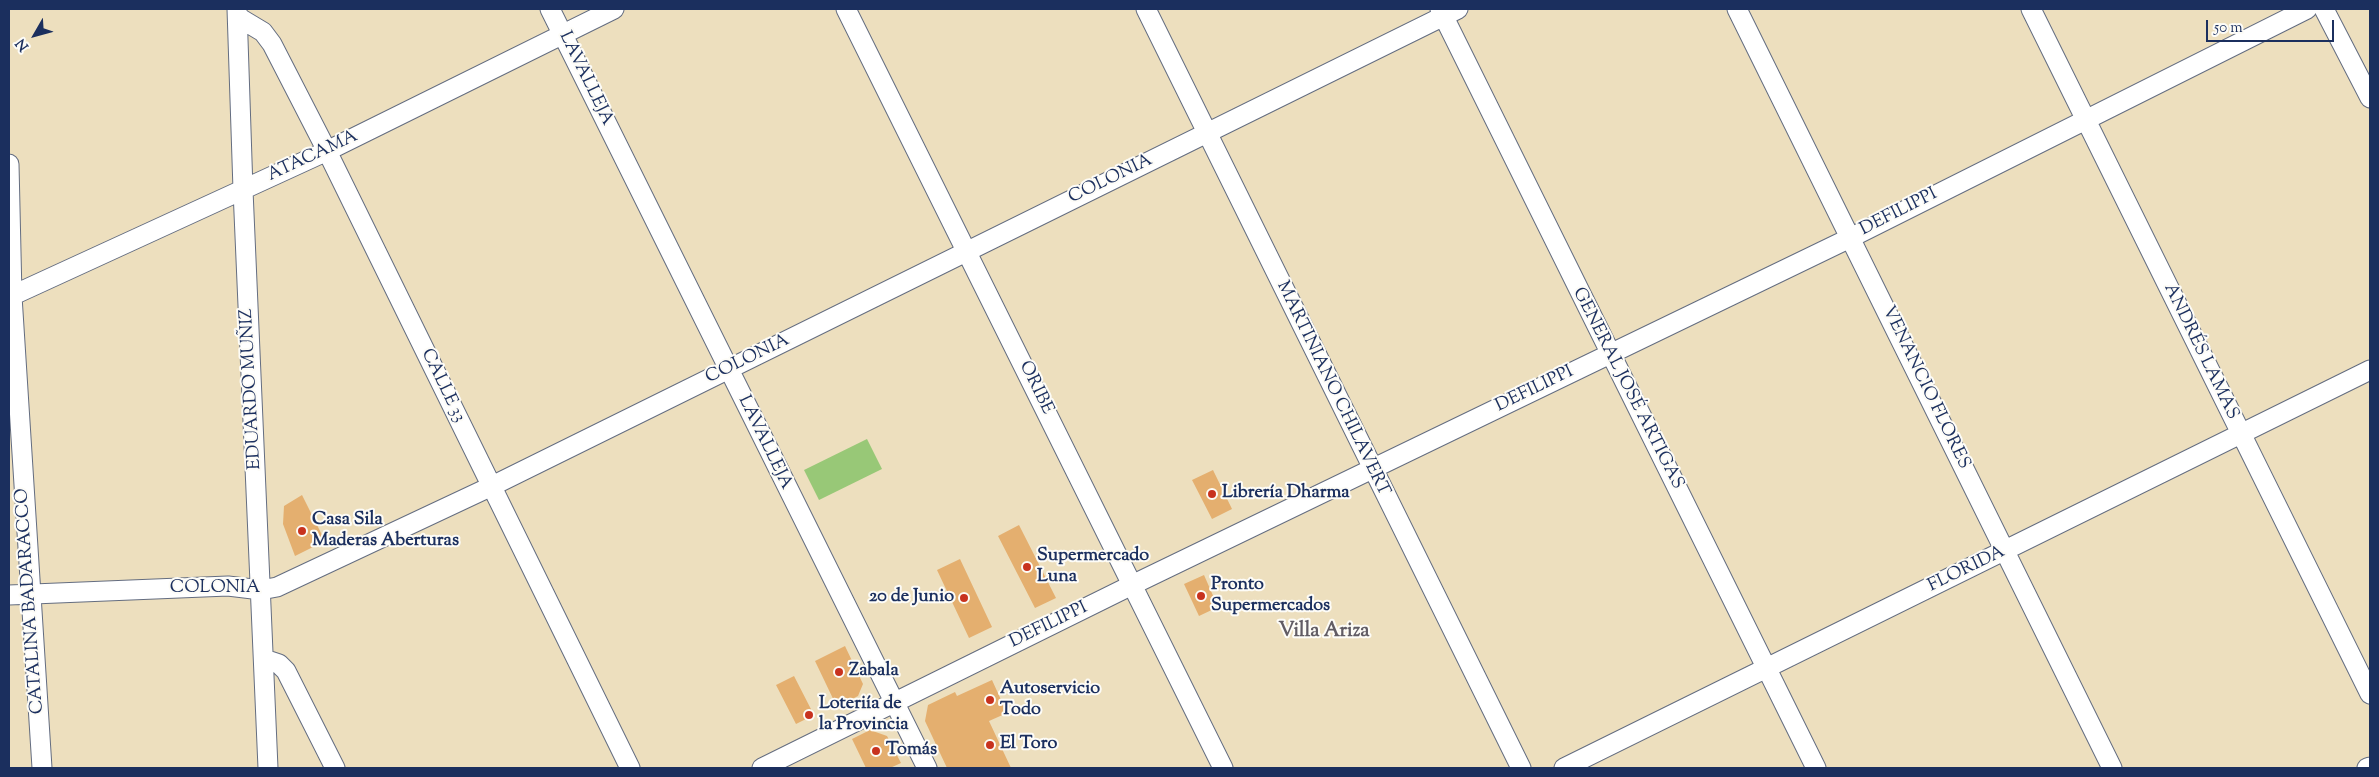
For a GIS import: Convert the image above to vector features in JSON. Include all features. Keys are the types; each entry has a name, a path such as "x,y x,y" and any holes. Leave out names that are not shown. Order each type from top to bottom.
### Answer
{"street":[{"name":"LAVALLEJA","path":"550,9 927,768"},
{"name":"ATACAMA","path":"10,296 327,151 614,9"},
{"name":"ORIBE","path":"846,9 968,251 1223,768"},
{"name":"MARTINIANO CHILAVERT","path":"1146,9 1371,468 1521,768"},
{"name":"VENANCIO FLORES","path":"1737,9 2112,768"},
{"name":"ANDRÉS LAMAS","path":"2031,9 2370,694"},
{"name":"DEFILIPPI","path":"762,768 1371,468 1850,238 2085,118 2307,9"},
{"path":"2324,9 2370,98"},
{"name":"COLONIA","path":"9,595 228,586 261,590 277,587 492,486 1208,133 1447,11"},
{"name":"GENERAL JOSÉ ARTIGAS","path":"1447,11 1609,354 1816,768"},
{"name":"CALLE 33","path":"237,13 263,32 272,44 327,151 630,768"},
{"name":"EDUARDO MUÑIZ","path":"237,13 268,768"},
{"name":"CATALINA BADARACCO","path":"9,164 10,296 42,768"},
{"name":"FLORIDA","path":"1564,768 1768,669 2370,370"},
{"path":"264,659 279,664 286,672 335,768"}],"green space":[{"path":"867,439 882,469 819,500 804,470"}],"building":[{"name":"Librería Dharma","path":"1213,470 1232,509 1212,519 1192,480"},
{"name":"Casa Sila Maderas Aberturas","path":"302,495 325,541 295,556 283,524 284,506"},
{"name":"Supermercado Luna","path":"1019,525 1056,598 1035,608 998,536"},
{"name":"20 de Junio","path":"960,559 992,627 969,638 937,570"},
{"name":"Pronto Supermercados","path":"1204,575 1218,607 1199,616 1184,584"},
{"name":"Zabala","path":"845,646 863,684 858,696 837,707 815,661"},
{"path":"794,676 814,715 796,724 776,685"},
{"path":"992,680 1007,713 989,721 1011,768 947,768 925,721 928,705 955,692 957,696"},
{"name":"Tomás","path":"870,730 887,736 901,763 890,768 866,768 852,739"}],"place":[{"name":"Librería Dharma","path":"1212,494"},
{"name":"Casa Sila Maderas Aberturas","path":"302,531"},
{"name":"Supermercado Luna","path":"1027,567"},
{"name":"Pronto Supermercados","path":"1201,596"},
{"name":"20 de Junio","path":"964,598"},
{"name":"Zabala","path":"839,672"},
{"name":"Autoservicio Todo","path":"990,700"},
{"name":"Loteriía de la Provincia","path":"809,715"},
{"name":"El Toro","path":"990,745"},
{"name":"Tomás","path":"876,751"}],"district":[{"name":"Villa Ariza","path":"1324,633"}]}
